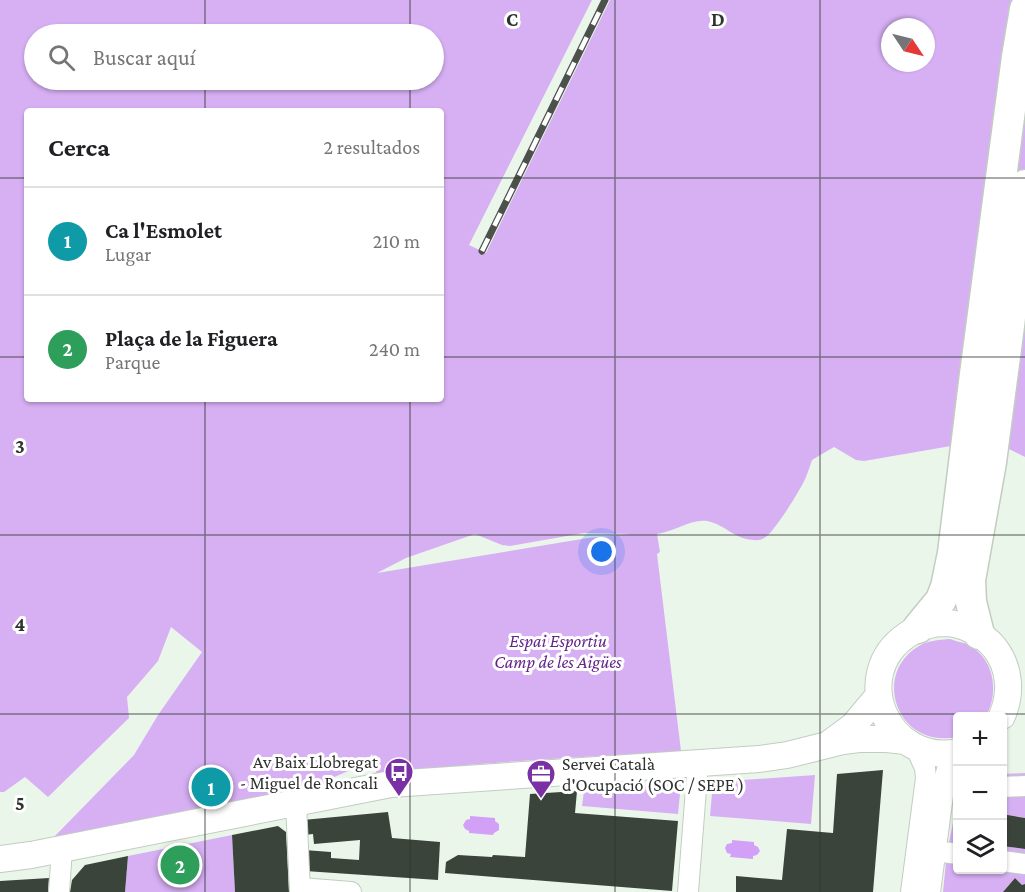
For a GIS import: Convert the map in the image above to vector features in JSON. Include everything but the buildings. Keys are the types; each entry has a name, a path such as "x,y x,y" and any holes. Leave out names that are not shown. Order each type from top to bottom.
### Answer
{"highway":[{"path":"1015,0 1017,57"},
{"path":"918,628 935,609 944,594 954,553 975,374 1025,9"},
{"path":"979,634 970,602 970,580 991,462 1025,185"},
{"path":"1010,316 1025,248"}],"main road":[{"path":"910,745 889,724 882,710 878,687 881,670 888,655 904,636 918,628 932,624 953,624 966,627 979,634 995,649 1016,684 1008,696 1004,712"},
{"path":"827,745 853,726 879,695"},
{"path":"1007,719 1025,710"},
{"path":"5,856 62,849 391,784 774,758 859,739 887,739 938,754 953,754"}],"street":[{"path":"910,745 925,768 926,778 912,892"},
{"path":"930,892 946,773 953,760"},
{"path":"688,892 699,763"},
{"path":"1007,787 1025,786"},
{"path":"296,803 300,890 351,892"},
{"path":"59,892 62,849"},
{"path":"936,851 953,853"},
{"path":"1007,862 1025,864"}],"green space":[{"name":"Espai Esportiu Camp de les Aigües","path":"0,0 592,0 469,245 486,253 610,0 1025,0 1025,457 1009,449 951,446 864,461 856,460 834,447 812,460 794,499 776,525 762,539 741,537 707,521 694,522 657,534 660,552 657,554 681,751 491,763 377,775 372,754 353,769 318,784 183,818 53,838 134,755 158,715 202,652 171,627 158,661 127,697 129,718 48,797 25,777 4,792 0,792","holes":["584,533 630,534 588,538 377,573 406,558 475,534 510,546"]},
{"path":"950,639 964,643 982,656 991,675 993,696 988,712 953,712 953,737 936,738 919,732 906,721 898,706 894,690 896,674 904,658 919,646 930,641"},
{"path":"1025,773 1025,818 1007,815 1007,774"},
{"path":"815,775 811,824 710,816 713,782"},
{"path":"681,783 678,814 582,806 584,791"},
{"path":"953,823 953,874 1007,874 1007,847 1025,849 1025,884 1022,885 1015,878 1003,892 943,892"},
{"path":"232,835 235,892 125,892 128,856"}],"shaded area":[{"path":"470,816 495,818 499,824 499,830 493,835 469,833 463,825 466,820 470,819"},
{"path":"732,840 754,842 760,851 753,856 753,859 730,857 731,854 727,853 725,848 727,844 732,843"}],"railway":[{"path":"482,251 605,0"}],"place":[{"name":"Ca l'Esmolet","path":"211,787"},
{"name":"Av Baix Llobregat - Miguel de Roncali","path":"399,798"},
{"name":"Servei Català d'Ocupació (SOC / SEPE )","path":"541,800"},
{"name":"Plaça de la Figuera","path":"180,865"}]}
